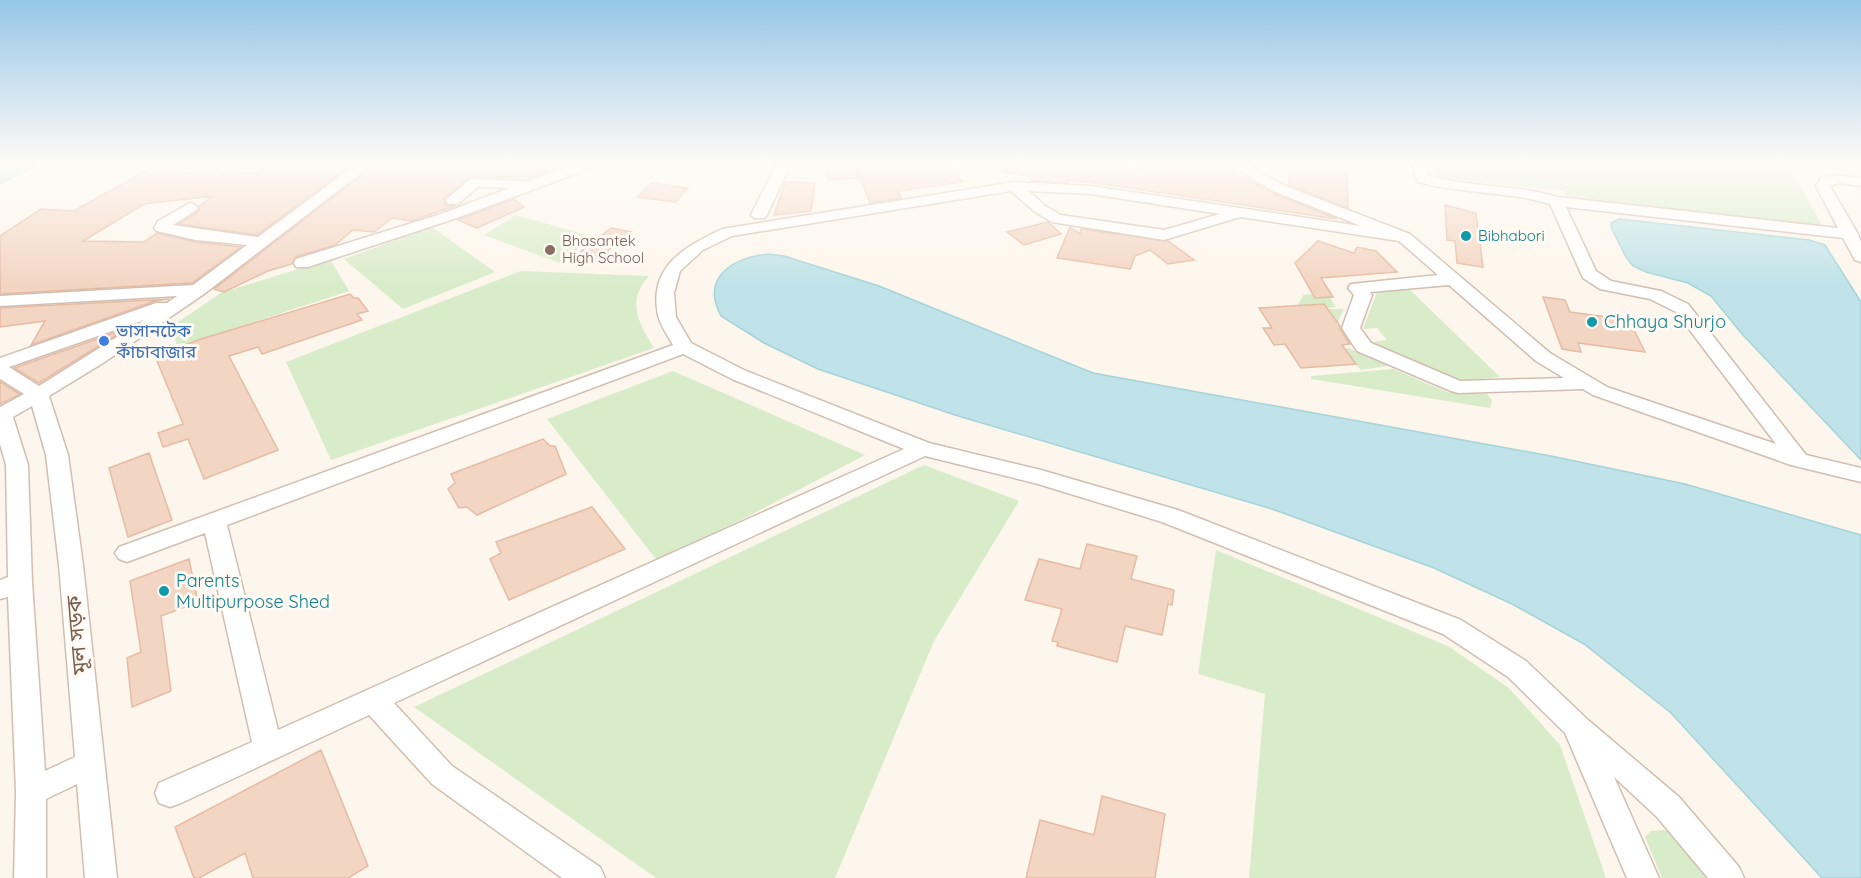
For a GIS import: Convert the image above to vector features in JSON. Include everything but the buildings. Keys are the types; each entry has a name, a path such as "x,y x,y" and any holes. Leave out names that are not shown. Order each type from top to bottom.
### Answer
{"street":[{"path":"30,878 32,792 10,586 17,465 1,415 34,392 193,294 312,204"},
{"path":"302,263 481,204"},
{"path":"759,215 765,204"},
{"path":"902,204 728,232 697,247 672,269 665,293 667,318 684,347 739,375 923,449 1041,477 1170,516 1452,627 1517,669 1668,807 1728,878"},
{"path":"1034,204 1057,219 1164,235 1239,213"},
{"path":"1181,204 1404,237"},
{"path":"1319,204 1404,237 1543,357 1600,391 1799,460 1861,476"},
{"path":"1557,204 1589,274 1606,285 1655,295 1683,308 1799,460"},
{"path":"1582,204 1850,234"},
{"path":"1833,204 1861,257"},
{"path":"190,208 164,224 162,228 196,235 260,242"},
{"path":"1454,279 1357,288 1364,295 1351,328 1364,347 1458,387 1586,382"},
{"path":"0,301 193,294"},
{"path":"0,364 193,294"},
{"path":"127,553 684,347"},
{"path":"0,371 34,392"},
{"name":"মূল সড়ক","path":"34,392 57,455 71,565 101,878"},
{"path":"170,793 923,449"},
{"path":"214,521 268,748"},
{"path":"374,700 442,775 589,878"},
{"path":"1576,725 1643,878"},
{"path":"32,792 89,764"}],"green space":[{"path":"1595,204 1810,204 1825,230"},
{"name":"Bhasantek High School","path":"516,215 594,237 560,263 484,235"},
{"path":"432,227 495,272 403,309 344,259"},
{"path":"330,259 349,291 177,347 172,326 221,293"},
{"path":"521,271 649,276 642,285 636,303 639,320 654,348 331,460 286,362"},
{"path":"1409,289 1500,377 1459,381 1383,350 1373,342 1387,340 1377,328 1363,329 1377,292"},
{"path":"1312,294 1315,298 1330,298 1336,307 1320,309 1344,309 1337,323 1302,310 1298,305 1303,295"},
{"path":"1348,348 1388,366 1361,370 1343,350"},
{"path":"1393,369 1447,392 1487,394 1492,400 1490,408 1311,379 1311,376"},
{"path":"673,371 865,455 659,563 547,419"},
{"path":"924,465 1019,501 934,641 835,878 656,878 414,707"},
{"path":"1216,550 1448,646 1509,688 1560,745 1606,878 1249,878 1265,694 1198,674"},
{"path":"1664,830 1685,837 1716,878 1662,878 1645,837 1651,831"}],"water":[{"path":"1619,219 1809,240 1825,245 1861,302 1861,460 1742,334 1711,296 1688,283 1646,272 1633,266 1611,227 1611,223"},
{"path":"768,254 784,256 879,286 1093,373 1551,456 1685,484 1861,535 1861,878 1822,878 1671,713 1584,644 1512,604 1434,568 1272,509 955,415 818,369 764,343 721,316 715,290 717,280 732,265 755,256"}],"place":[{"name":"Bibhabori","path":"1466,236"},
{"name":"Bhasantek High School","path":"550,250"},
{"name":"Chhaya Shurjo","path":"1592,322"},
{"name":"ভাসানটেক কাঁচাবাজার","path":"104,341"},
{"name":"Parents Multipurpose Shed","path":"164,591"}]}
